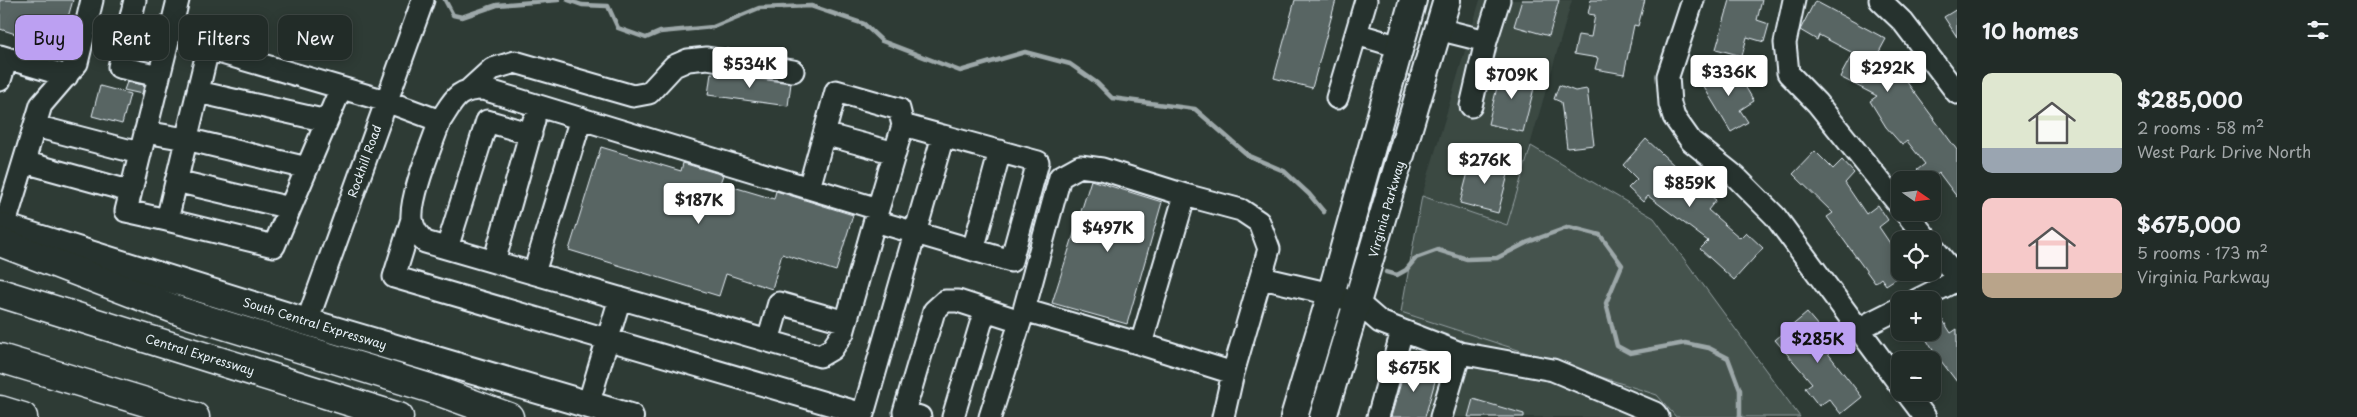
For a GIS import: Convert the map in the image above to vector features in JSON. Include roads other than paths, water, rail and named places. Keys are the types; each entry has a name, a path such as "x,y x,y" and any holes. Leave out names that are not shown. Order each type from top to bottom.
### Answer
{"highway":[{"path":"1,231 182,312 429,388 509,417"},
{"name":"Central Expressway","path":"0,293 399,417"},
{"path":"0,358 196,417"},
{"path":"0,410 23,417"}],"main road":[{"path":"1294,417 1331,294 1414,0"},
{"name":"Virginia Parkway","path":"1323,417 1447,0"},
{"name":"South Central Expressway","path":"1,231 630,417"}],"street":[{"path":"1,231 14,173 35,126 41,105 77,63 92,0"},
{"path":"135,0 119,66 159,76"},
{"path":"178,0 129,191 126,211 274,246 341,88"},
{"path":"1337,98 1366,0"},
{"path":"1470,106 1486,41 1499,0"},
{"path":"1693,0 1668,76 1670,104 1674,117 1691,141 1736,177 1774,216 1891,372"},
{"path":"1794,0 1785,42 1788,74 1817,103 1891,195"},
{"path":"1880,0 1903,22 1954,82"},
{"name":"Rockhill Road","path":"307,322 423,1"},
{"path":"1438,30 1486,41"},
{"path":"1356,34 1400,47"},
{"path":"167,220 208,49 386,101 440,121"},
{"path":"0,80 3,57 67,76"},
{"path":"793,70 706,58 688,60 674,66 649,93 633,96 515,62 492,69 470,89 459,94 440,121 413,203 412,219 394,277 862,414 943,136"},
{"path":"470,89 483,89 808,188 915,233 1012,261 1038,162 904,125"},
{"path":"198,92 327,121"},
{"path":"412,219 415,231 425,242 820,356 832,349 843,333 876,215 904,125 899,110 836,92 808,188"},
{"path":"494,262 539,106"},
{"path":"534,273 581,118"},
{"path":"447,248 487,121 530,134"},
{"path":"35,126 139,153"},
{"path":"145,132 186,139 307,168"},
{"path":"824,134 895,153"},
{"path":"973,250 1000,151"},
{"path":"990,417 1022,316 1060,178 1080,166 1102,168 1185,195 1241,210 1259,222 1269,249 1233,373 1223,417"},
{"path":"14,173 129,191"},
{"path":"176,182 290,208"},
{"path":"1141,344 1185,195"},
{"path":"1912,221 1921,231"},
{"path":"1933,291 1957,278 1941,258"},
{"path":"1262,278 1331,294 1358,303 1380,322 1460,353 1553,370 1649,415"},
{"path":"588,405 620,298"},
{"path":"920,417 904,412 934,311 945,301 958,301 985,310 1022,316 1141,344 1233,373"},
{"path":"768,341 779,303 846,322"},
{"path":"954,417 985,310"},
{"path":"1858,329 1891,312"},
{"path":"1378,417 1402,331"},
{"path":"1441,417 1460,353"},
{"path":"1913,401 1925,417"}],"waterway":[{"path":"445,0 453,15 462,17 497,5 558,0"},
{"path":"568,0 582,5 608,6 618,28 646,38 660,32 713,27 759,8 811,6 864,24 882,41 960,71 1025,52 1070,64 1097,83 1112,98 1195,109 1249,156 1284,171 1309,194 1324,212"},
{"path":"1386,272 1397,275 1406,270 1416,258 1438,250 1467,259 1497,258 1528,242 1569,227 1600,235 1622,265 1606,303 1617,346 1630,353 1685,343 1709,348 1728,358 1740,390 1740,417"}]}
